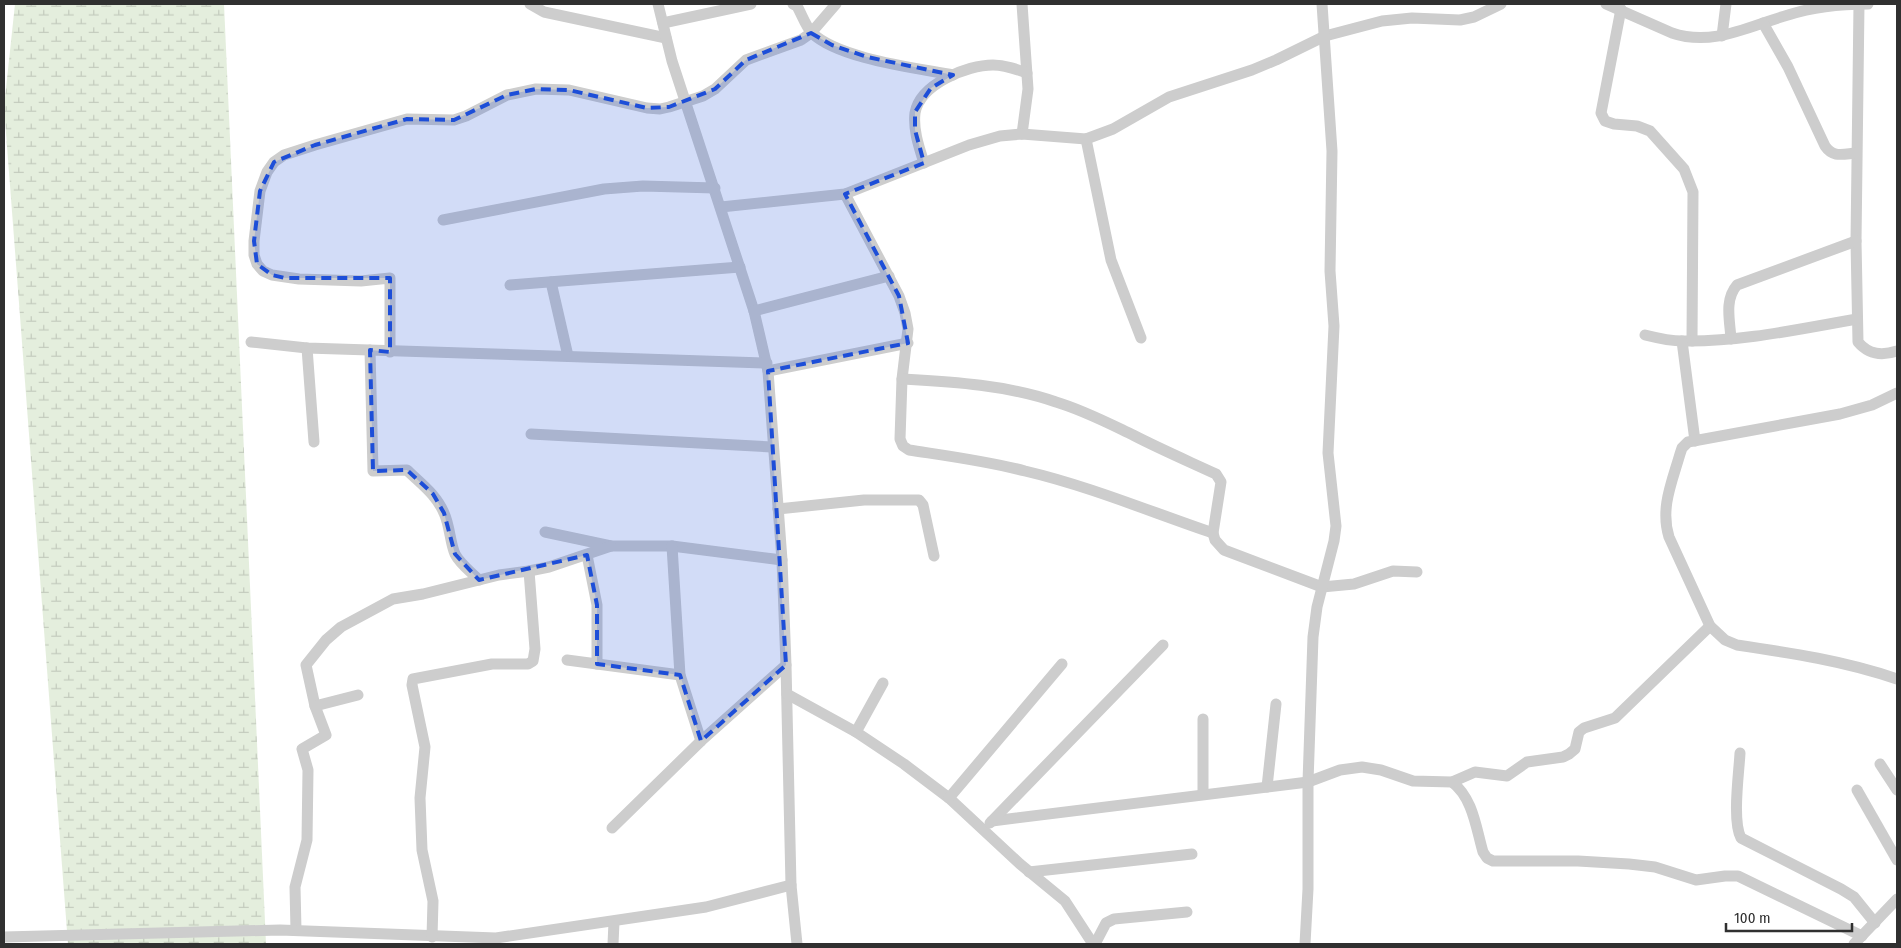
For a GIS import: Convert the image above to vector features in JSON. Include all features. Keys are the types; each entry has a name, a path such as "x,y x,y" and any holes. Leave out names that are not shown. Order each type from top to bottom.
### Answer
{"street":[{"path":"530,4 544,12 666,38"},
{"path":"658,4 666,38 754,310 767,367 782,560 791,885 798,944"},
{"path":"663,22 751,4"},
{"path":"793,4 797,6 811,33 832,46 867,58 953,75"},
{"path":"390,352 390,278 340,281 285,278 263,271 257,264 254,255 254,241 260,191 267,172 274,162 284,155 407,119 454,120 508,95 536,89 569,90 660,109 716,89 746,60 801,40 811,33 836,4"},
{"path":"1022,4 1028,89 1022,134"},
{"path":"1305,944 1308,889 1308,782 1313,636 1336,526 1328,453 1334,326 1330,264 1332,150 1322,4"},
{"path":"721,207 845,194 986,139 1022,134 1086,139 1112,129 1169,97 1260,66 1325,36 1382,21 1412,18 1460,20 1474,17 1501,4"},
{"path":"1606,4 1682,36 1702,38 1722,36 1789,14 1818,8 1868,4"},
{"path":"1722,36 1726,4"},
{"path":"1859,4 1856,152 1858,342 1866,351 1876,354 1887,354 1897,351"},
{"path":"1621,9 1601,113 1605,121 1614,124 1638,126 1650,131 1684,169 1693,192 1687,341 1695,441"},
{"path":"1763,23 1788,67 1825,146 1836,155 1856,152"},
{"path":"924,163 915,130 915,112 921,99 931,88 966,69 993,65 1027,72"},
{"path":"1086,139 1111,260 1141,338"},
{"path":"443,220 604,189 643,186 715,188"},
{"path":"845,194 889,276 905,313 908,343 902,380 900,439 903,446 909,450 1026,471 1078,486 1213,533"},
{"path":"1731,339 1729,304 1731,292 1736,285 1856,241"},
{"path":"510,285 740,267"},
{"path":"754,310 889,276"},
{"path":"551,282 568,356"},
{"path":"1645,335 1687,341 1731,339 1857,319"},
{"path":"251,342 307,348 568,356 767,367 908,343"},
{"path":"307,348 314,442"},
{"path":"370,350 373,471 407,470 433,494 444,513 452,536 455,554 460,562 479,580"},
{"path":"902,380 950,382 995,388 1029,394 1057,402 1096,417 1216,474 1221,482 1213,533 1215,540 1224,550 1322,587 1354,584 1393,571 1417,572"},
{"path":"1897,393 1872,405 1840,414 1684,444 1666,500 1665,525 1710,626 1725,640 1737,645 1829,660 1875,671 1897,679"},
{"path":"531,434 772,447"},
{"path":"778,509 864,500 918,500 923,505 934,556"},
{"path":"545,532 611,546 672,546 782,560"},
{"path":"296,930 295,887 307,840 308,770 302,749 326,735 315,706 306,665 326,640 341,627 394,599 423,594 499,574 529,571 587,555 611,546"},
{"path":"672,546 680,675 701,741"},
{"path":"587,555 598,605 597,664"},
{"path":"432,937 433,901 422,842 420,798 425,747 412,685 413,679 492,664 528,664 533,661 535,649 529,571"},
{"path":"988,826 1203,794 1308,782 1340,770 1362,767 1381,770 1408,781 1452,782 1476,772 1507,776 1527,762 1563,758 1569,754 1575,748 1579,732 1584,728 1620,714 1710,626"},
{"path":"988,826 1163,645"},
{"path":"567,660 680,675"},
{"path":"949,798 1062,664"},
{"path":"612,828 701,741 786,665"},
{"path":"856,732 883,683"},
{"path":"787,694 856,732 904,764 988,826 1029,872 1065,901 1094,944 1106,923 1114,919 1187,912"},
{"path":"315,706 358,695"},
{"path":"1268,787 1276,704"},
{"path":"1203,719 1203,794"},
{"path":"1740,753 1737,806 1738,832 1741,838 1854,897 1875,923"},
{"path":"1880,764 1897,790"},
{"path":"1452,782 1466,799 1474,818 1483,852 1493,861 1578,861 1629,864 1655,867 1696,880 1738,876 1858,940 1897,899"},
{"path":"1857,790 1897,860"},
{"path":"1029,872 1192,854"},
{"path":"4,937 296,930 432,937 496,938 706,907 791,885"},
{"path":"613,944 614,922"}],"highlighted area":[{"path":"811,33 832,45 867,57 953,75 931,88 915,112 915,130 924,163 845,194 899,296 908,343 768,371 786,665 701,741 680,675 597,664 597,605 587,555 479,580 455,554 444,513 433,494 407,470 373,471 370,350 390,352 390,278 285,278 272,275 257,264 254,241 260,191 274,162 315,145 407,119 454,120 507,95 536,89 569,90 647,108 669,107 715,89 746,60"}],"green space":[{"path":"15,4 224,4 266,944 68,944 4,107"}]}
